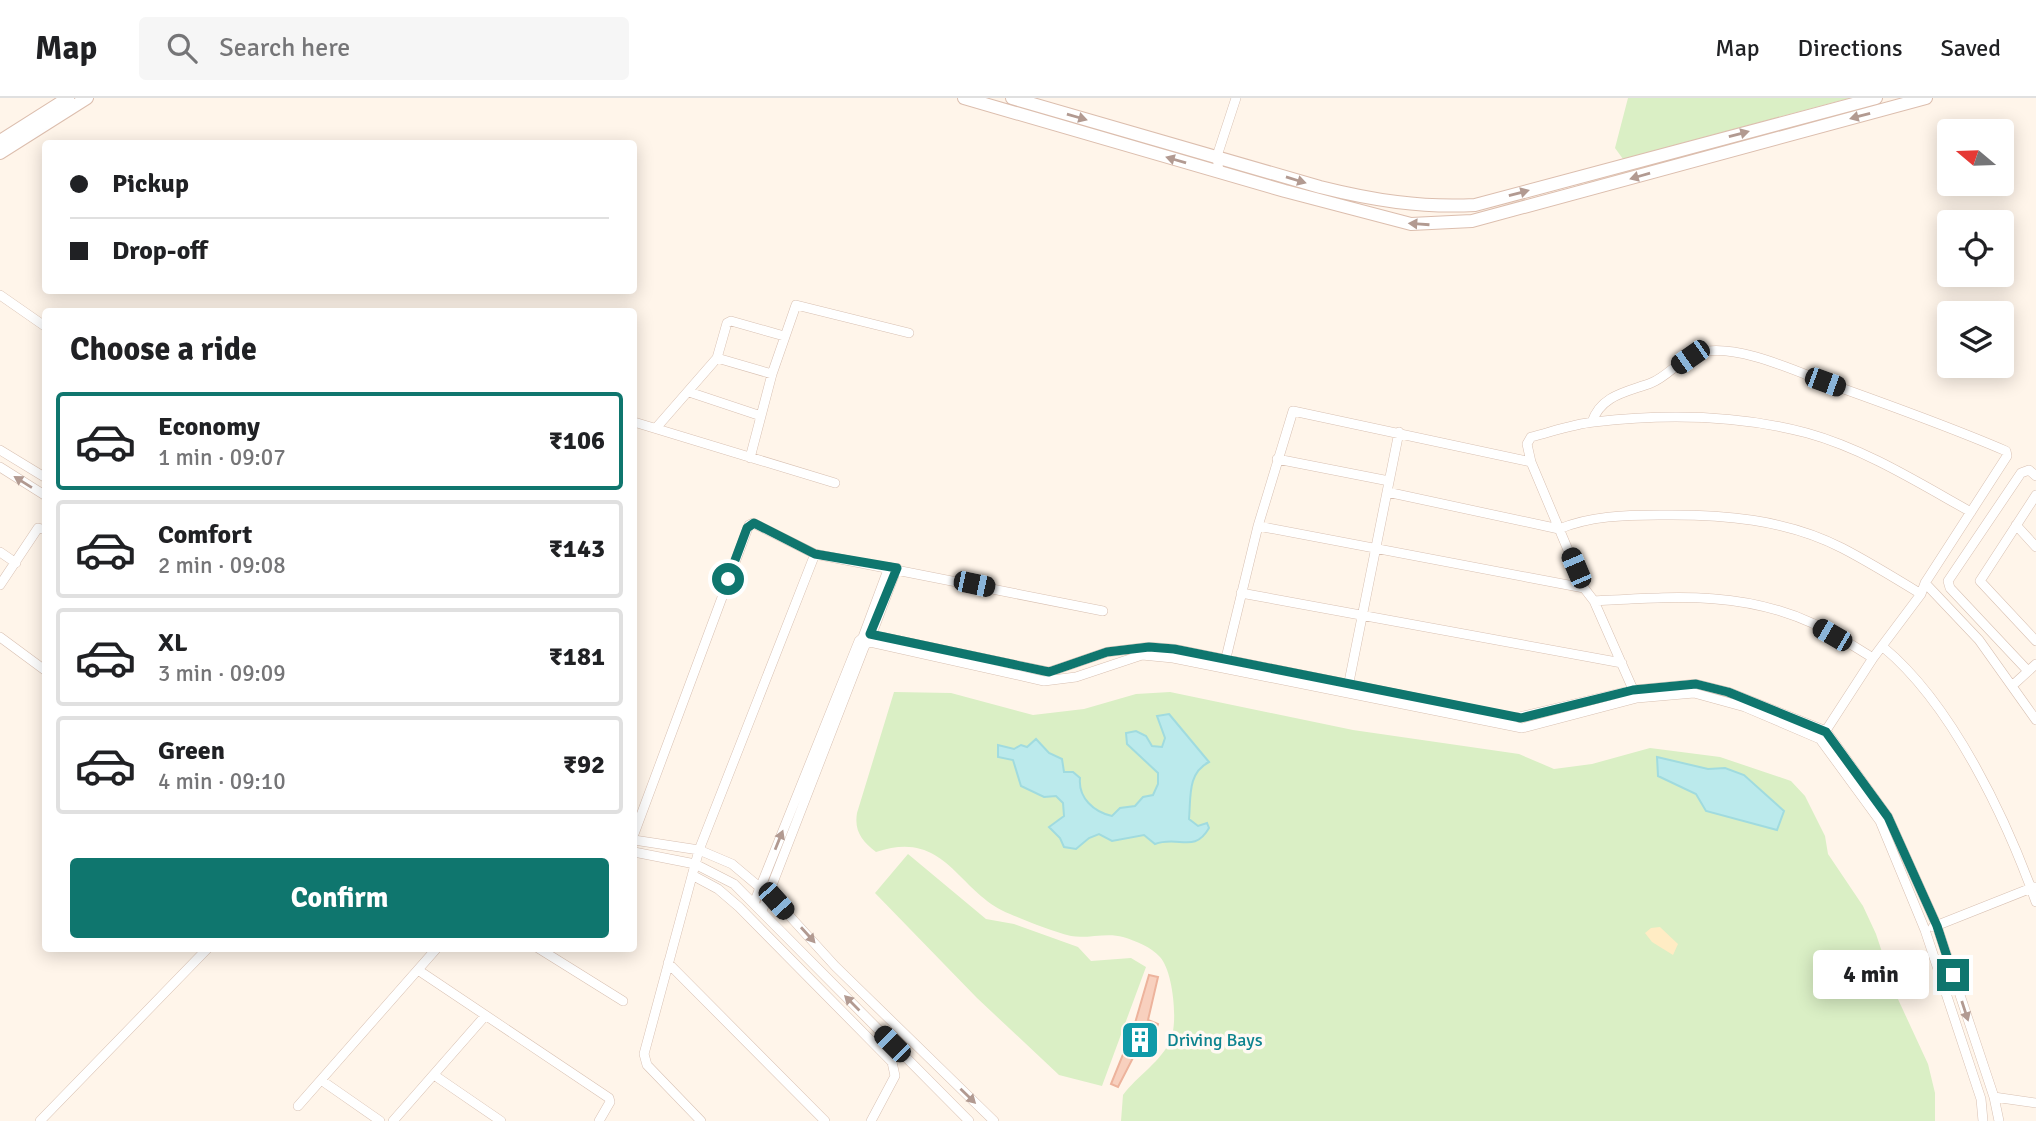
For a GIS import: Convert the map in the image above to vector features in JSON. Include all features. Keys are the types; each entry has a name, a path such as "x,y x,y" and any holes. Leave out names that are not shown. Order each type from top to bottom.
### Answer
{"street":[{"path":"0,141 68,98"},
{"path":"0,153 87,98"},
{"path":"964,98 1411,224 1438,225 1472,221 1797,125 1876,98"},
{"path":"1012,98 1372,200 1432,207 1475,205 1797,125 1926,98"},
{"path":"1219,172 1217,156 1236,98"},
{"path":"0,295 42,324"},
{"path":"750,458 772,374 793,309 798,304 909,333"},
{"path":"656,428 717,358 729,322 784,336"},
{"path":"1592,422 1599,406 1618,393 1654,382 1700,352 1725,352 1768,361 1952,427 2006,451 2007,456 1925,583 1921,594 1872,658 1823,735"},
{"path":"717,358 772,374"},
{"path":"689,392 761,416"},
{"path":"1225,663 1258,526 1293,411 1531,462"},
{"path":"1635,694 1594,601 1584,588 1531,462 1527,444 1531,437 1592,422 1692,416 1807,433 1876,460 1971,512"},
{"path":"637,423 835,483"},
{"path":"1348,689 1399,432"},
{"path":"0,450 42,476"},
{"path":"1277,459 1389,481"},
{"path":"0,467 42,493"},
{"path":"2013,685 2032,668 1950,588 1948,581 2021,473 2029,470 2036,476"},
{"path":"1387,492 1559,529 1576,522 1625,515 1703,514 1784,525 1840,547 1921,594"},
{"path":"2036,495 1980,581 2036,641"},
{"path":"637,826 747,528 754,523 815,554 1103,611"},
{"path":"2016,525 2036,547"},
{"path":"1258,526 1584,588"},
{"path":"0,584 38,528 42,529"},
{"path":"0,552 16,563"},
{"path":"701,1121 644,1060 699,850 815,554"},
{"path":"762,911 893,568"},
{"path":"1925,583 1979,640 2013,685 2033,706 2036,720"},
{"path":"1241,593 1622,663"},
{"path":"1594,601 1697,596 1759,604 1812,623 1872,658"},
{"path":"0,637 42,668"},
{"path":"867,639 1045,681 1076,677 1142,655 1225,663 1522,727 1635,694 1686,693 1714,696 1823,735 1888,817 1937,926 1994,1097 1999,1121"},
{"path":"754,903 867,639"},
{"path":"1883,646 1902,662 1964,746 2006,825 2034,887 2036,902"},
{"path":"1823,735 1880,821 1925,930 1981,1099 1983,1121"},
{"path":"637,840 699,850 732,864 761,886 835,966 994,1121"},
{"path":"637,853 695,864 734,884 969,1121"},
{"path":"692,875 718,890 738,907 892,1062 895,1076 870,1121"},
{"path":"1925,930 2034,887"},
{"path":"40,1121 204,952"},
{"path":"298,1106 434,952"},
{"path":"544,952 623,1001"},
{"path":"668,963 825,1121"},
{"path":"418,970 608,1098 610,1102 603,1119"},
{"path":"393,1121 485,1016"},
{"path":"930,1082 941,1070"},
{"path":"433,1075 501,1121"},
{"path":"321,1080 380,1121"},
{"path":"1994,1097 2036,1103"}],"green space":[{"path":"1628,98 1850,98 1623,159 1615,148"},
{"path":"894,692 951,693 1033,715 1084,709 1136,694 1170,692 1353,730 1519,754 1554,769 1592,764 1650,748 1720,757 1791,781 1805,796 1825,836 1828,854 1863,906 1876,934 1897,997 1928,1064 1935,1093 1935,1121 1121,1121 1123,1095 1162,1054 1171,1039 1174,1021 1173,996 1164,964 1152,950 1123,937 1071,936 1010,914 992,904 936,856 919,849 900,847 876,852 867,844 858,830 857,813"},
{"path":"908,854 986,919 1014,924 1078,947 1091,961 1131,958 1146,967 1102,1086 1059,1075 977,998 875,893"}],"sand":[{"path":"1660,927 1678,944 1673,955 1652,942 1645,933 1651,928"}],"water":[{"path":"1169,714 1209,762 1194,779 1189,819 1198,826 1207,823 1209,828 1203,836 1192,842 1171,841 1155,844 1144,835 1112,841 1099,834 1089,838 1076,849 1064,847 1060,838 1049,827 1064,816 1063,803 1056,796 1044,797 1021,786 1013,760 998,757 998,745 1014,749 1021,745 1027,747 1036,739 1049,753 1062,759 1064,772 1073,772 1080,778 1082,792 1088,803 1112,816 1120,808 1135,806 1143,797 1153,795 1158,784 1158,773 1127,744 1126,733 1136,731 1146,736 1152,746 1162,747 1165,738 1157,716"},
{"path":"1657,757 1708,769 1725,768 1744,775 1784,811 1777,830 1706,811 1696,794 1658,776"}],"building":[{"name":"Driving Bays","path":"1149,975 1158,977 1148,1020 1158,1024 1147,1055 1137,1050 1118,1087 1111,1084 1133,1030"}],"place":[{"name":"Driving Bays","path":"1140,1040"}],"route":[{"path":"728,579 747,528 754,523 815,554 897,568 870,634 1049,672 1107,652 1149,647 1174,649 1515,718 1633,690 1683,682 1710,686 1826,732 1888,817 1937,926 1953,975"}]}
